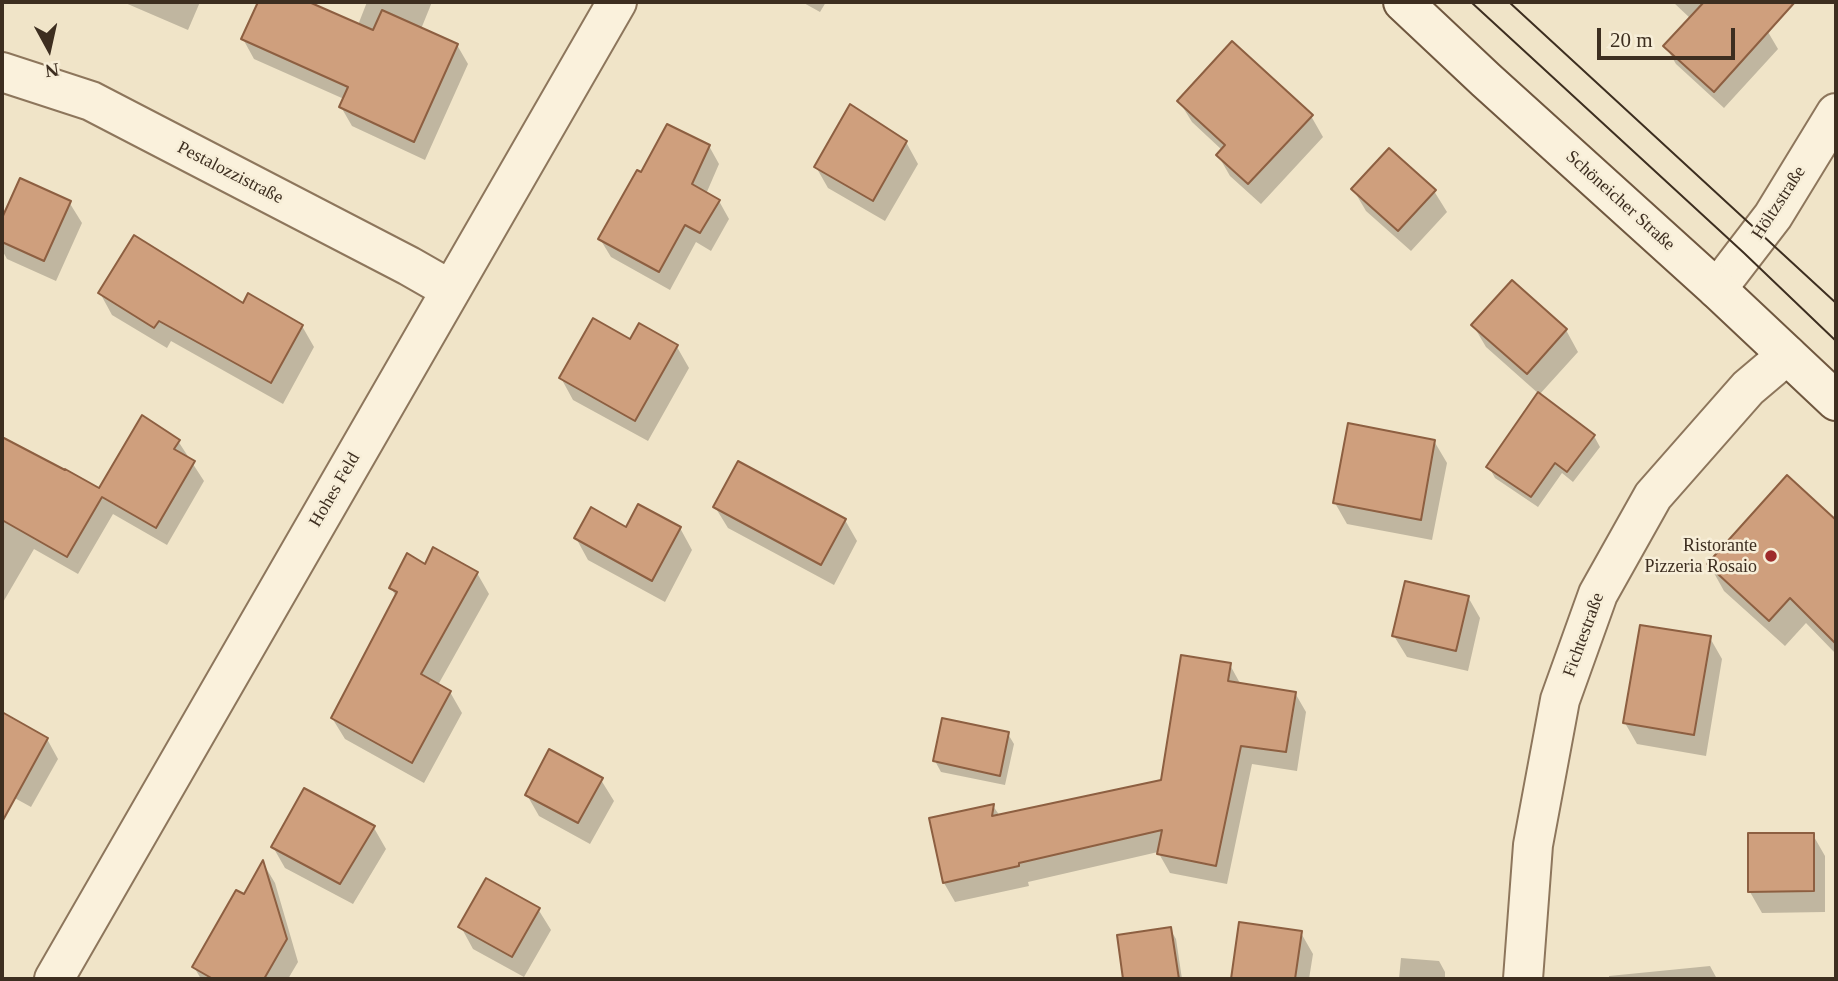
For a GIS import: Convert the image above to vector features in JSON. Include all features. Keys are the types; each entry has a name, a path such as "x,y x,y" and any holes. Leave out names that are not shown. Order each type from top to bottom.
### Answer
{"street":[{"name":"Hohes Feld","path":"54,979 617,2"},
{"name":"Schöneicher Straße","path":"1403,2 1836,401"},
{"name":"Pestalozzistraße","path":"2,72 91,101 452,290"},
{"name":"Höltzstraße","path":"1717,289 1773,216 1836,113"},
{"name":"Fichtestraße","path":"1523,979 1533,845 1560,700 1598,594 1653,496 1748,388 1787,355"}],"building":[{"path":"258,2 309,2 373,30 382,10 458,44 414,142 339,107 348,87 241,39"},
{"path":"1704,2 1795,2 1714,92 1663,46"},
{"path":"1232,41 1313,115 1248,184 1216,155 1225,145 1177,101"},
{"path":"850,104 907,141 873,201 814,167"},
{"path":"667,124 710,145 692,184 720,200 700,233 685,225 659,272 598,239 637,170 641,172"},
{"path":"1389,148 1436,190 1398,231 1351,189"},
{"path":"20,178 71,201 44,261 2,242 2,218"},
{"path":"134,235 243,303 248,293 303,325 271,383 159,321 154,328 98,293"},
{"path":"1512,280 1567,329 1527,374 1471,325"},
{"path":"593,318 630,339 639,323 678,345 635,421 559,378"},
{"path":"1538,392 1595,435 1567,472 1555,463 1531,497 1486,467"},
{"path":"142,415 180,440 174,449 195,461 156,528 102,497 67,557 2,520 2,437 99,488"},
{"path":"1348,423 1435,440 1421,520 1333,503"},
{"path":"738,461 846,519 821,565 713,507"},
{"name":"Ristorante Pizzeria Rosaio","path":"1787,475 1836,520 1836,644 1790,598 1769,621 1707,564"},
{"path":"638,504 681,527 652,581 574,538 591,507 626,527"},
{"path":"433,547 478,572 421,674 451,691 412,763 331,718 397,592 389,588 407,553 425,564"},
{"path":"1405,581 1469,596 1456,651 1392,636"},
{"path":"1640,625 1711,636 1694,735 1623,723"},
{"path":"1181,655 1231,663 1228,681 1296,692 1286,752 1241,746 1216,866 1157,854 1162,830 943,883 929,818 994,804 992,816 1161,780"},
{"path":"2,712 48,738 2,822"},
{"path":"942,718 1009,732 1000,776 933,761"},
{"path":"549,749 603,778 578,823 525,795"},
{"path":"304,788 375,826 340,884 271,847"},
{"path":"1748,833 1814,833 1814,891 1748,892"},
{"path":"263,860 287,939 264,979 213,979 192,967 236,890 244,894"},
{"path":"486,878 540,908 512,957 458,927"},
{"path":"1239,922 1302,931 1295,979 1231,979"},
{"path":"1171,927 1179,979 1123,979 1117,935"}],"tram line":[{"path":"1471,2 1836,341"},
{"path":"1509,2 1836,303"}],"place":[{"name":"Ristorante Pizzeria Rosaio","path":"1771,556"}]}
